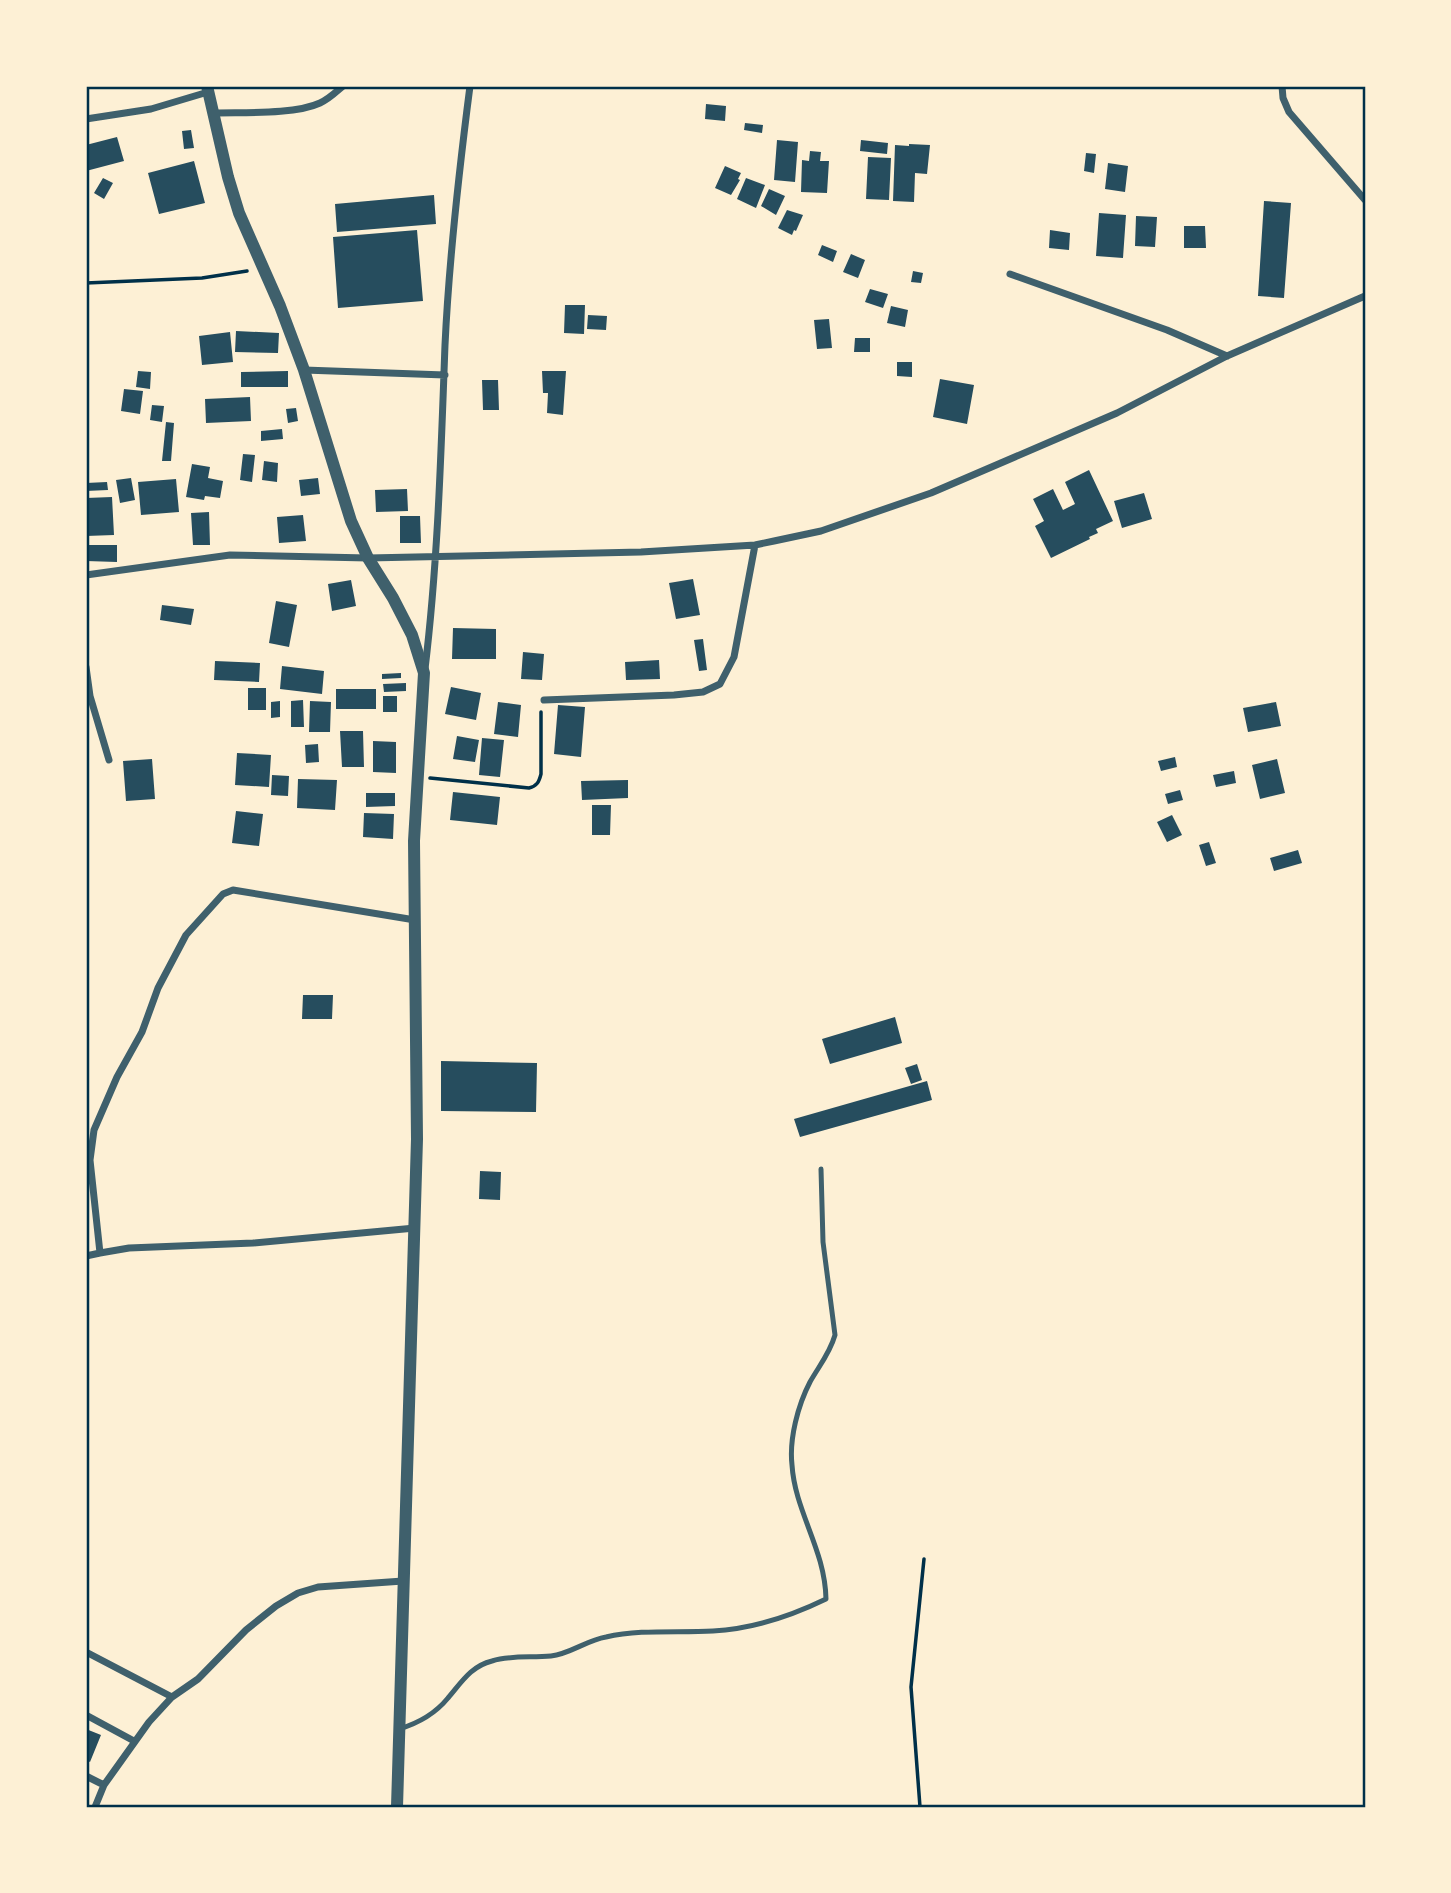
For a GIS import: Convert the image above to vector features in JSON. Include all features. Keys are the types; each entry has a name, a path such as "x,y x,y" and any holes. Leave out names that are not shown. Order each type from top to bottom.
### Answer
{"street":[{"path":"214,113 301,108 320,103 343,86"},
{"path":"397,1807 417,1139 414,841 424,673 436,557 445,346 470,86"},
{"path":"1282,86 1283,98 1289,112 1365,200"},
{"path":"86,119 151,109 207,89 235,201 304,370 351,522 368,558 412,635 424,673"},
{"path":"1010,274 1146,322 1227,356"},
{"path":"86,575 230,555 368,558 641,552 755,545 821,531 931,493 1117,413 1227,356 1365,296"},
{"path":"304,370 445,375"},
{"path":"544,700 674,695 703,692 720,684 734,657 755,545"},
{"path":"86,667 90,696 109,760"},
{"path":"100,1253 90,1160 94,1130 117,1077 142,1032 170,962 186,935 204,913 223,894 233,890 415,920"},
{"path":"86,1256 129,1248 253,1243 415,1228"},
{"path":"94,1807 104,1785 134,1741 172,1697 198,1679 247,1630 276,1606 298,1593 318,1587 403,1581"},
{"path":"86,1652 172,1697"},
{"path":"86,1715 134,1741"},
{"path":"86,1776 104,1785"}],"lane":[{"path":"399,1728 415,1724 434,1713 462,1679 490,1661 510,1657 553,1656 605,1637 675,1631 715,1631 753,1626 798,1613 826,1599 820,1554 798,1493 792,1466 796,1421 809,1383 832,1348 835,1335 823,1242 821,1169"}],"path":[{"path":"86,283 202,278 263,267"},
{"path":"418,776 529,788 539,783 541,707 544,700"},
{"path":"919,1807 911,1687 924,1559"}],"building":[{"path":"706,104 726,106 725,121 705,119"},
{"path":"745,123 763,125 762,133 744,130"},
{"path":"191,130 194,148 184,149 182,131"},
{"path":"117,137 124,161 86,171 86,145"},
{"path":"777,140 798,142 795,182 774,180"},
{"path":"861,140 888,143 887,154 860,151"},
{"path":"895,145 930,145 927,174 915,173 914,202 893,201"},
{"path":"810,151 821,152 820,161 829,161 827,193 801,192 802,160 809,161"},
{"path":"1086,153 1096,154 1094,173 1084,171"},
{"path":"868,157 891,158 889,200 866,199"},
{"path":"194,161 205,203 159,214 148,173"},
{"path":"1108,163 1128,166 1125,192 1105,189"},
{"path":"725,166 741,173 731,195 715,188"},
{"path":"103,178 113,183 104,199 94,193"},
{"path":"746,178 765,185 756,208 737,199"},
{"path":"769,189 785,196 776,215 761,206"},
{"path":"434,195 436,224 337,232 335,204"},
{"path":"1264,201 1291,203 1284,298 1258,296"},
{"path":"787,210 803,215 792,235 778,228"},
{"path":"1099,213 1126,215 1123,258 1096,256"},
{"path":"1136,216 1157,217 1155,247 1135,246"},
{"path":"1184,226 1205,226 1206,248 1184,248"},
{"path":"417,230 423,301 338,308 333,237"},
{"path":"1050,230 1070,233 1069,250 1049,248"},
{"path":"822,245 837,251 833,262 818,255"},
{"path":"851,254 865,260 858,278 843,272"},
{"path":"913,271 923,273 921,283 911,282"},
{"path":"870,289 888,294 883,308 865,302"},
{"path":"565,305 585,305 584,334 564,333"},
{"path":"891,306 908,310 905,327 887,323"},
{"path":"588,315 607,316 606,330 587,329"},
{"path":"829,319 832,348 817,349 814,320"},
{"path":"236,331 279,333 278,353 235,352"},
{"path":"230,332 233,362 202,365 199,336"},
{"path":"855,338 870,338 870,352 854,352"},
{"path":"897,362 912,362 912,377 897,376"},
{"path":"138,371 151,372 150,389 136,387"},
{"path":"288,371 288,387 241,387 241,372"},
{"path":"542,371 566,371 563,415 547,413 548,393 543,393"},
{"path":"940,379 974,385 967,424 933,417"},
{"path":"482,380 498,380 499,410 483,410"},
{"path":"124,389 143,391 140,414 121,411"},
{"path":"250,397 251,421 206,423 205,399"},
{"path":"152,405 164,406 162,422 150,420"},
{"path":"296,408 298,421 288,423 286,409"},
{"path":"166,422 174,423 171,461 162,461"},
{"path":"282,429 283,439 261,441 261,431"},
{"path":"243,454 255,455 252,482 240,480"},
{"path":"264,461 278,463 277,482 262,480"},
{"path":"192,464 210,467 208,478 223,481 220,498 205,496 204,500 186,497"},
{"path":"1089,470 1113,521 1096,529 1098,533 1089,537 1090,539 1051,558 1035,526 1044,521 1033,499 1053,489 1063,510 1075,504 1065,482"},
{"path":"131,478 135,500 120,503 116,480"},
{"path":"318,478 320,494 301,496 299,480"},
{"path":"176,479 179,512 141,515 138,482"},
{"path":"107,482 108,490 86,491 86,483"},
{"path":"407,489 408,511 376,512 375,490"},
{"path":"1144,493 1152,519 1122,528 1114,501"},
{"path":"112,497 114,535 86,536 86,498"},
{"path":"209,512 210,545 193,545 191,513"},
{"path":"303,515 306,541 279,543 277,517"},
{"path":"400,516 420,516 421,543 400,543"},
{"path":"86,545 117,545 117,562 86,561"},
{"path":"693,579 700,615 676,619 669,583"},
{"path":"351,580 356,606 332,611 328,584"},
{"path":"276,601 297,605 289,647 269,643"},
{"path":"162,605 194,609 191,625 160,620"},
{"path":"453,628 496,629 496,659 452,659"},
{"path":"703,639 707,670 699,671 694,640"},
{"path":"523,652 544,654 542,680 521,679"},
{"path":"659,660 660,679 626,680 625,662"},
{"path":"215,661 260,663 259,682 214,680"},
{"path":"282,666 324,671 322,694 280,689"},
{"path":"401,673 401,678 382,679 382,674"},
{"path":"406,683 406,691 384,692 383,684"},
{"path":"451,687 481,693 476,720 445,714"},
{"path":"248,688 266,688 266,710 248,710"},
{"path":"336,689 376,689 376,709 336,709"},
{"path":"383,696 397,696 397,712 383,712"},
{"path":"303,700 304,727 291,727 291,701"},
{"path":"280,701 280,717 271,718 271,702"},
{"path":"310,701 331,702 330,732 309,732"},
{"path":"498,702 521,705 518,737 494,734"},
{"path":"1276,702 1281,726 1248,732 1243,708"},
{"path":"558,705 585,707 581,757 554,754"},
{"path":"340,731 363,731 364,767 342,767"},
{"path":"457,736 479,740 475,762 453,759"},
{"path":"482,738 504,740 500,777 479,775"},
{"path":"373,741 396,742 396,773 373,772"},
{"path":"318,744 319,762 306,763 305,745"},
{"path":"237,753 271,755 269,787 235,785"},
{"path":"1175,757 1177,767 1161,771 1158,761"},
{"path":"152,759 155,799 126,801 123,761"},
{"path":"1277,759 1285,793 1260,799 1252,765"},
{"path":"1234,771 1236,783 1216,787 1213,775"},
{"path":"272,775 289,776 288,796 271,795"},
{"path":"298,779 337,780 335,810 297,808"},
{"path":"628,780 628,798 582,800 581,781"},
{"path":"1180,790 1183,800 1168,804 1165,794"},
{"path":"453,792 500,797 497,825 450,820"},
{"path":"366,793 395,793 395,806 366,807"},
{"path":"592,805 611,805 610,835 592,835"},
{"path":"236,811 263,814 259,846 232,843"},
{"path":"364,813 394,814 393,839 363,837"},
{"path":"1172,815 1182,835 1167,842 1157,822"},
{"path":"1209,842 1216,863 1206,866 1199,845"},
{"path":"1298,850 1302,863 1274,871 1270,858"},
{"path":"303,995 333,995 332,1019 302,1019"},
{"path":"895,1017 902,1043 830,1064 822,1039"},
{"path":"441,1061 537,1063 536,1112 441,1111"},
{"path":"917,1064 922,1080 911,1084 905,1068"},
{"path":"927,1081 932,1100 800,1137 794,1119"},
{"path":"480,1171 501,1172 500,1200 479,1199"},
{"path":"86,1729 101,1735 90,1762 86,1760"}]}
